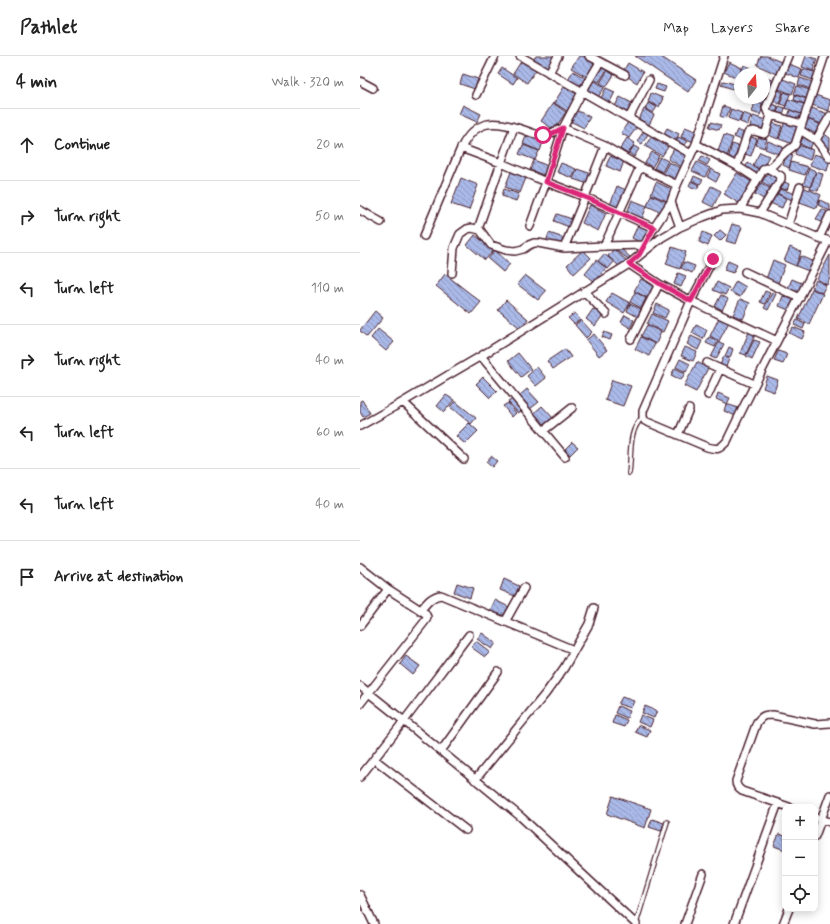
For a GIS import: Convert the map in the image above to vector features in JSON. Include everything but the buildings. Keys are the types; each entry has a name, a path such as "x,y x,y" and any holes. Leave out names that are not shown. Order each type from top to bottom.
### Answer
{"street":[{"path":"476,94 495,56"},
{"path":"520,56 691,154"},
{"path":"549,73 558,56"},
{"path":"589,56 625,75"},
{"path":"639,255 671,202 677,185 696,144 724,56"},
{"path":"788,56 766,108 768,113 801,127 816,140 830,158"},
{"path":"769,169 795,144 824,58"},
{"path":"530,226 563,128 600,62"},
{"path":"629,118 649,80"},
{"path":"360,81 373,88"},
{"path":"737,166 747,135 751,131 762,134 765,133 771,115"},
{"path":"816,140 830,116"},
{"path":"424,236 461,148 469,135 485,124 498,123 534,134 543,135 551,134 563,128 605,146 640,167 677,185"},
{"path":"478,229 514,127"},
{"path":"696,144 737,166 757,179"},
{"path":"564,248 605,146"},
{"path":"461,148 585,197 654,228"},
{"path":"604,246 640,167"},
{"path":"740,209 757,179 764,169 767,168 780,176 781,179 760,213"},
{"path":"788,225 800,187"},
{"path":"671,202 680,227"},
{"path":"360,426 480,356 629,264 661,238 680,227 722,210 740,209 760,213 829,241 754,384 727,441 721,447 715,449 707,447 645,421 643,417 643,411 691,301 713,259"},
{"path":"360,210 382,222"},
{"path":"819,238 830,215"},
{"path":"452,273 454,248 460,234 467,229 478,229 491,244 506,250 515,251 523,249 529,244 538,242 564,248 645,245"},
{"path":"629,264 660,284 691,301 777,341"},
{"path":"745,272 800,298"},
{"path":"631,339 660,284"},
{"path":"584,291 606,314"},
{"path":"480,356 565,457"},
{"path":"707,363 754,384"},
{"path":"708,395 720,369"},
{"path":"403,402 464,459"},
{"path":"543,431 572,408"},
{"path":"678,435 689,409"},
{"path":"360,567 388,589 426,615 426,620 360,704"},
{"path":"505,622 524,588"},
{"path":"360,626 388,589"},
{"path":"420,611 433,597 436,595 441,595 574,650"},
{"path":"476,780 546,693 564,668 589,624 594,608"},
{"path":"360,777 469,635"},
{"path":"441,751 498,672"},
{"path":"360,686 521,817 636,924"},
{"path":"782,804 742,791 736,785 736,781 757,722 762,716 773,715 814,724 830,722"},
{"path":"374,759 466,830"},
{"path":"830,795 818,818 830,822"},
{"path":"734,924 778,803"},
{"path":"685,924 703,874"},
{"path":"360,895 374,924"},
{"path":"783,924 788,912"}],"lane":[{"path":"629,473 631,462 631,442 638,422 643,417"},
{"path":"636,924 667,822"}],"route":[{"path":"543,135 551,134 563,128 546,182 585,197 654,228 639,255 629,264 660,284 691,301 713,259"}]}
